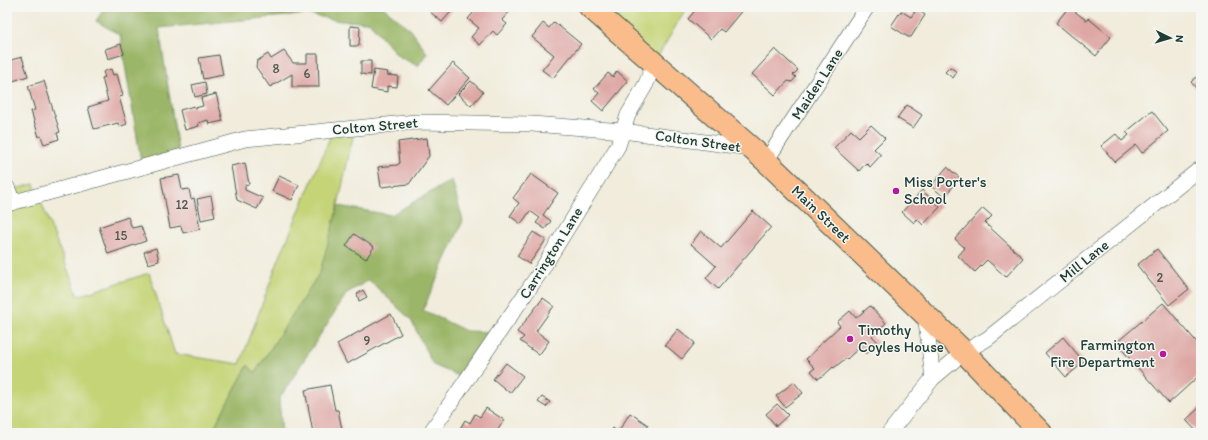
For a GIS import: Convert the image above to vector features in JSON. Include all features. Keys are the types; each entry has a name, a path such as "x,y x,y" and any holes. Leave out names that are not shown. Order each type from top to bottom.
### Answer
{"highway":[{"name":"Main Street","path":"590,7 759,154 926,314 1041,433"}],"street":[{"name":"Maiden Lane","path":"759,154 867,7"},
{"name":"Carrington Lane","path":"430,433 539,274 620,143 628,115 646,84 654,63"},
{"name":"Colton Street","path":"10,203 245,139 416,122 532,124 623,130 759,154"},
{"name":"Mill Lane","path":"889,433 933,378 964,352 987,339 1201,168"},
{"path":"7,187 10,203"},
{"path":"926,314 933,378"}],"green space":[{"path":"105,7 140,7 146,12 163,7 383,7 411,30 427,53 418,66 398,56 369,22 340,21 307,14 159,28 179,157 142,167 120,35 96,21"},
{"path":"590,7 687,7 654,63"},
{"path":"355,128 332,232 320,272 255,373 248,365 211,433 7,433 7,191 34,184 78,296 149,273 175,354 240,364 277,264 333,130"},
{"path":"452,180 463,221 423,310 466,331 499,332 466,379 433,365 411,320 369,280 347,293 279,399 282,433 211,433 248,365 255,373 320,272 338,206 391,215"}],"building":[{"path":"431,7 455,7 442,22 429,11"},
{"path":"478,7 505,7 510,11 502,20 507,24 497,35 493,31 480,45 471,37 479,28 468,19"},
{"path":"698,7 744,8 724,32 720,29 711,39 688,19"},
{"path":"1069,7 1087,21 1088,18 1111,37 1096,56 1056,23"},
{"path":"917,9 925,15 911,37 908,37 891,26 901,11 911,17"},
{"path":"554,22 581,44 553,78 542,70 554,55 532,37 543,23 549,28"},
{"path":"350,26 360,27 359,46 350,46"},
{"path":"121,44 124,54 108,59 105,49"},
{"path":"775,49 798,70 793,75 796,77 792,82 788,81 775,95 752,74"},
{"path":"284,51 293,63 307,63 307,54 318,54 319,87 292,87 292,74 270,87 256,67 257,61 268,54 271,59"},
{"path":"219,55 223,75 203,79 199,58"},
{"path":"22,57 28,76 10,82 7,73 7,61"},
{"path":"361,61 371,61 371,75 361,74"},
{"path":"453,63 470,78 446,105 429,90"},
{"path":"950,67 957,72 953,78 945,72"},
{"path":"111,69 113,75 117,74 123,96 119,97 127,124 119,127 118,123 94,129 88,107 108,101 102,78 105,77 103,72"},
{"path":"374,70 388,72 387,75 398,76 397,87 387,86 387,92 371,89"},
{"path":"617,71 628,81 603,111 592,101 599,93 594,89 608,73 613,77"},
{"path":"1201,73 1201,94 1191,82"},
{"path":"44,81 60,132 57,133 59,139 44,144 41,136 39,137 31,111 35,110 28,86"},
{"path":"471,81 483,92 471,106 458,94"},
{"path":"205,82 207,94 195,97 192,85"},
{"path":"216,94 223,121 209,124 208,120 198,123 199,126 185,130 180,110 194,106 195,108 203,106 201,98"},
{"path":"907,105 922,115 913,128 897,118"},
{"path":"1152,111 1168,131 1142,153 1136,145 1115,162 1101,146 1116,134 1122,141 1129,135 1126,132"},
{"path":"871,125 885,138 874,149 881,155 870,167 866,163 859,171 834,148 851,130 859,137"},
{"path":"427,138 429,156 409,184 381,187 378,167 397,165 400,163 398,142"},
{"path":"245,163 249,184 245,185 245,190 263,198 257,209 237,200 231,166"},
{"path":"947,167 960,178 944,197 931,186"},
{"path":"531,174 558,193 543,215 551,221 545,229 536,223 540,218 530,211 521,224 510,216 519,203 513,198"},
{"path":"179,175 182,190 189,189 191,199 194,198 200,229 183,233 181,226 170,228 161,178"},
{"path":"279,176 299,185 292,200 272,191"},
{"path":"922,190 940,207 923,225 917,219 914,223 902,212"},
{"path":"211,196 215,217 201,220 197,199"},
{"path":"983,208 992,216 985,223 1023,258 1006,277 987,260 975,272 958,256 965,248 955,239"},
{"path":"753,211 771,227 718,289 706,278 716,266 691,244 701,231 721,248"},
{"path":"128,217 132,228 141,226 146,241 108,254 99,227"},
{"path":"533,232 546,240 529,264 517,256"},
{"path":"354,234 374,247 366,259 346,246"},
{"path":"156,248 159,261 148,264 144,252"},
{"path":"1157,249 1189,289 1169,305 1137,265"},
{"path":"363,290 367,297 359,301 357,294"},
{"path":"543,298 554,306 536,331 549,341 539,355 520,341 524,337 517,332"},
{"name":"Farmington Fire Department","path":"1163,303 1201,347 1201,374 1169,403 1116,343"},
{"name":"Timothy Coyles House","path":"870,306 886,323 872,336 878,342 866,354 860,347 847,359 846,358 818,379 811,371 815,368 806,359 840,326 837,322 850,311 856,318"},
{"path":"391,314 401,334 347,364 337,344"},
{"path":"678,329 695,343 682,359 665,345"},
{"path":"1063,337 1084,362 1066,377 1045,353"},
{"path":"506,363 523,376 510,393 493,379"},
{"path":"794,382 803,393 785,407 776,396"},
{"path":"330,385 335,410 338,410 342,429 313,433 305,390"},
{"path":"542,397 550,402 546,407 538,402"},
{"path":"777,404 788,415 776,426 766,414"},
{"path":"1201,406 1201,430 1198,433 1186,420"},
{"path":"486,408 504,420 496,433 458,432 465,420 470,423 475,414 480,417"},
{"path":"630,413 648,425 643,433 610,433 613,428 618,432"}],"place":[{"name":"Miss Porter's School","path":"896,191"},
{"name":"Timothy Coyles House","path":"850,339"},
{"name":"Farmington Fire Department","path":"1163,354"}]}
